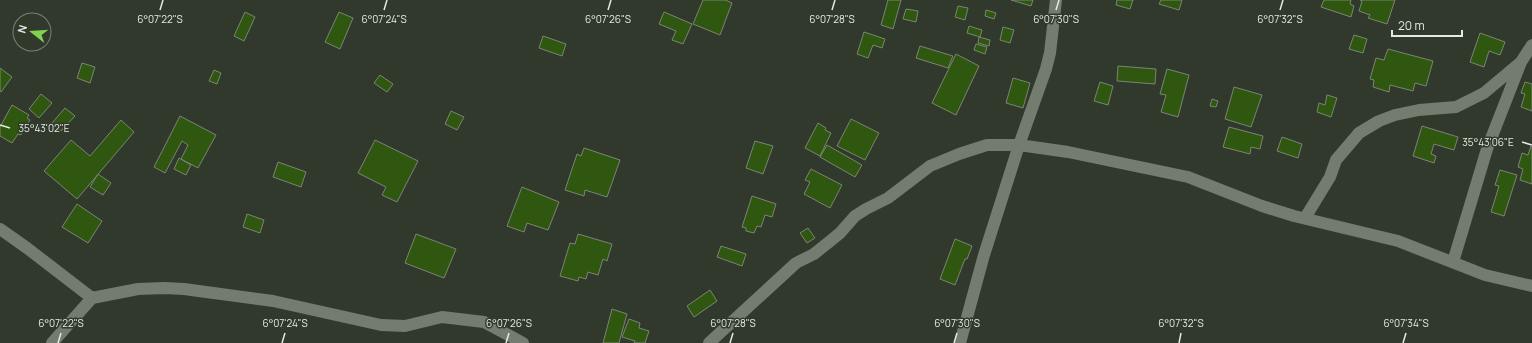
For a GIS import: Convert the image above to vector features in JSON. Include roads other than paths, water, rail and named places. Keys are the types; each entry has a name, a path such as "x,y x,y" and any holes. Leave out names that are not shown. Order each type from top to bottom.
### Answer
{"street":[{"path":"960,343 984,255 1019,145 1048,61 1056,0"},
{"path":"1453,262 1487,149 1521,62 1532,45"},
{"path":"1305,218 1330,177 1336,160 1359,133 1379,121 1395,115 1419,110 1456,107 1484,92 1521,62"},
{"path":"709,343 796,263 814,254 840,233 855,216 888,198 930,166 959,154 988,145 1019,145 1068,152 1188,177 1262,206 1398,241 1485,275 1532,286"},
{"path":"0,229 92,298"},
{"path":"52,343 92,298 138,289 165,288 184,289 273,301 381,325 405,326 442,317 484,322 523,343"}]}
